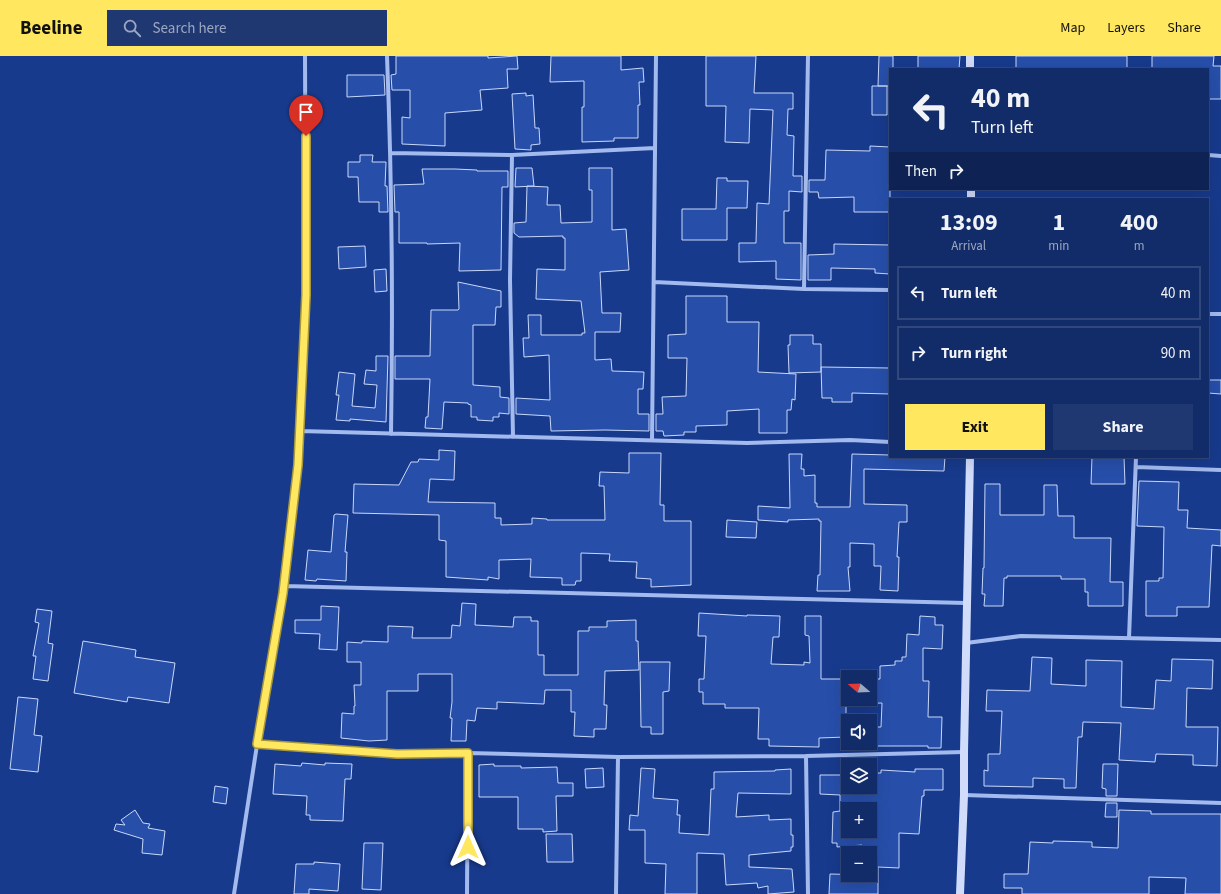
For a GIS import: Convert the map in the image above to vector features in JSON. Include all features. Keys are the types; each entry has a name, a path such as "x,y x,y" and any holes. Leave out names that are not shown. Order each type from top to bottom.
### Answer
{"street":[{"path":"234,894 257,744 284,586 298,465 306,295 305,56"},
{"path":"387,56 391,153 391,434"},
{"path":"652,440 656,56"},
{"path":"804,290 808,56"},
{"path":"970,56 970,68"},
{"path":"391,153 512,155 655,148"},
{"path":"512,155 510,280 513,437"},
{"path":"1209,155 1221,156"},
{"path":"654,282 804,290 889,290"},
{"path":"1209,314 1221,314"},
{"path":"300,431 747,443 850,440 889,442"},
{"path":"960,894 964,795 966,603 970,458"},
{"path":"1129,638 1136,458"},
{"path":"1136,467 1221,470"},
{"path":"284,586 966,603"},
{"path":"966,643 1021,636 1221,640"},
{"path":"257,744 397,754 468,753 618,757 806,756 964,752"},
{"path":"467,894 468,753"},
{"path":"806,756 808,894"},
{"path":"616,894 618,757"},
{"path":"964,795 1221,803"}],"building":[{"path":"396,56 488,56 488,58 517,56 518,69 507,69 508,88 480,90 482,110 445,113 445,146 402,144 402,117 410,118 410,90 392,90 391,75 396,74"},
{"path":"551,56 621,56 621,70 643,68 644,82 639,82 640,105 638,105 638,138 614,138 614,141 582,142 584,81 550,82"},
{"path":"706,56 756,56 754,93 793,93 793,109 788,109 787,135 794,136 793,176 802,176 802,192 789,191 789,211 784,211 784,243 801,243 801,280 776,279 776,261 739,262 739,243 756,243 757,203 769,204 773,110 750,109 749,143 725,142 726,106 706,106"},
{"path":"879,56 893,56 893,68 889,68 889,86 878,86"},
{"path":"918,56 960,56 959,68 918,68"},
{"path":"1016,56 1127,56 1127,68 1016,68"},
{"path":"1152,56 1214,56 1213,66 1221,66 1221,99 1209,99 1209,68 1152,68"},
{"path":"347,75 384,75 385,95 347,97"},
{"path":"872,86 887,86 887,115 872,115"},
{"path":"526,93 526,96 533,95 535,128 539,128 540,144 531,145 531,150 515,149 512,94"},
{"path":"870,146 889,147 889,212 854,212 854,197 819,198 818,192 809,192 809,180 825,180 826,150 870,151"},
{"path":"360,155 373,155 372,162 386,162 385,186 387,186 388,212 379,212 379,202 359,202 358,177 348,177 348,162 360,162"},
{"path":"516,168 532,168 534,186 515,187"},
{"path":"589,168 612,168 612,230 626,229 629,270 600,272 602,313 621,313 620,332 595,332 595,360 611,359 612,371 644,372 643,389 638,389 638,414 649,414 649,431 551,431 550,416 516,414 516,398 550,400 549,355 524,357 523,338 529,338 528,315 541,315 541,335 582,335 582,333 585,333 581,301 536,299 537,269 565,270 565,238 563,238 563,236 519,237 514,233 514,223 526,222 527,186 548,187 547,205 560,205 561,223 592,222 592,190 589,190"},
{"path":"422,169 508,171 508,187 502,187 501,270 459,271 460,243 399,243 399,212 395,212 394,185 424,184"},
{"path":"717,178 727,178 727,181 748,181 747,208 727,208 727,240 682,240 682,209 716,209"},
{"path":"834,244 889,245 889,274 875,273 875,269 831,268 831,280 808,280 808,255 834,254"},
{"path":"365,246 366,267 339,269 338,247"},
{"path":"386,269 387,291 375,292 374,270"},
{"path":"458,282 501,291 501,307 496,307 495,325 473,325 473,385 500,387 500,397 509,398 509,414 499,413 499,417 493,417 493,421 477,420 477,417 471,417 471,405 468,403 444,402 442,429 425,428 426,417 428,417 430,379 395,379 395,356 430,356 431,310 459,309"},
{"path":"686,296 727,296 727,322 759,322 758,372 796,374 795,400 792,399 791,410 787,410 787,433 759,433 759,409 727,411 727,425 696,426 696,432 684,432 684,435 664,436 663,431 656,431 656,414 663,414 662,397 686,396 687,358 668,358 668,335 686,334"},
{"path":"790,335 813,335 813,344 821,344 821,372 789,373 788,345 790,345"},
{"path":"376,356 388,356 386,422 350,419 350,421 336,420 339,395 336,395 339,372 355,374 352,406 375,408 377,385 364,384 366,370 376,371"},
{"path":"821,367 889,368 889,394 852,393 852,402 832,402 832,398 822,398"},
{"path":"1209,380 1221,380 1221,394 1209,393"},
{"path":"439,450 455,451 454,480 430,479 428,502 495,503 495,518 501,518 501,525 532,524 532,518 547,520 605,520 604,486 599,486 600,472 629,473 629,453 661,453 660,505 664,505 664,521 691,521 691,585 651,587 651,579 636,578 637,562 609,561 610,554 581,553 581,581 576,581 575,585 562,585 562,578 530,577 531,559 499,560 499,579 488,577 488,580 446,577 446,541 439,540 439,515 353,513 354,484 399,485 411,462 418,462 419,459 439,460"},
{"path":"789,454 802,454 801,469 804,469 804,476 815,475 815,503 817,503 817,507 850,507 852,454 889,455 889,458 945,458 944,471 864,469 864,504 907,505 907,522 899,522 897,557 899,557 898,591 880,590 881,566 874,566 874,544 850,543 850,567 848,567 850,591 817,591 818,575 820,575 821,521 819,521 819,519 788,520 788,522 758,520 758,506 790,508"},
{"path":"1092,458 1124,458 1125,484 1091,484"},
{"path":"1139,481 1179,482 1178,510 1188,510 1187,528 1221,530 1221,546 1212,545 1209,607 1177,607 1177,616 1146,616 1146,581 1159,581 1159,578 1163,578 1164,527 1137,526"},
{"path":"985,484 1000,484 1000,515 1044,515 1044,485 1057,485 1058,516 1074,516 1074,538 1111,538 1110,582 1123,582 1123,606 1088,606 1088,592 1085,592 1085,579 1061,579 1061,576 1007,576 1007,578 1004,578 1003,606 984,606 985,594 982,594 984,568"},
{"path":"334,515 348,515 345,552 347,552 346,581 317,579 316,581 305,580 308,550 331,552"},
{"path":"727,520 757,522 756,538 726,537"},
{"path":"462,603 476,604 475,625 513,627 514,617 531,617 531,621 538,621 538,655 544,655 544,675 578,675 578,631 589,631 589,627 607,627 607,621 636,620 636,641 638,641 639,670 605,671 604,705 607,705 606,729 594,729 594,737 574,736 575,712 571,712 571,690 545,690 544,704 497,702 497,709 477,708 475,721 467,720 466,741 451,741 452,718 450,718 452,702 452,674 418,674 418,691 387,691 387,740 369,741 341,738 342,713 354,714 354,685 361,685 361,662 347,662 347,642 388,642 388,626 413,627 412,638 451,638 452,625 460,626"},
{"path":"321,606 339,607 337,650 319,649 320,634 295,633 295,620 321,620"},
{"path":"37,609 52,611 48,643 53,644 48,681 33,679 36,656 33,656 39,623 35,622"},
{"path":"699,613 747,616 780,616 779,637 773,637 771,664 804,665 804,662 810,663 809,636 805,635 805,616 821,616 821,679 841,679 841,706 846,706 846,714 841,714 841,737 819,738 819,747 769,746 769,739 758,739 759,708 725,708 725,704 703,704 703,692 699,692 699,679 704,679 706,636 698,636"},
{"path":"920,616 935,617 935,625 943,625 942,649 923,648 923,681 929,681 928,717 942,717 941,748 928,748 928,746 877,746 877,727 881,727 882,703 877,703 877,679 880,679 880,666 895,665 895,661 902,661 902,657 906,657 907,634 919,635"},
{"path":"83,641 136,650 135,657 175,663 169,703 128,697 127,702 74,693"},
{"path":"1032,657 1052,658 1051,684 1086,686 1086,660 1122,661 1121,707 1154,709 1156,680 1171,681 1172,659 1213,660 1212,689 1187,688 1186,727 1218,727 1217,766 1193,765 1193,755 1156,754 1155,762 1119,760 1121,723 1083,722 1082,737 1078,737 1076,788 1064,788 1064,779 1033,778 1033,787 984,786 984,770 988,771 988,754 1000,754 1002,711 986,711 987,690 1030,691"},
{"path":"640,662 670,662 669,691 663,692 663,734 651,734 651,727 641,727"},
{"path":"18,697 38,699 34,735 42,736 38,772 10,769"},
{"path":"302,763 325,765 325,763 352,764 351,779 345,779 343,821 310,820 310,815 306,815 307,796 273,794 275,764 301,766"},
{"path":"494,764 494,766 521,766 521,768 557,767 558,783 573,783 573,796 556,796 557,831 543,832 543,829 518,829 518,797 479,797 479,765"},
{"path":"1103,764 1118,764 1117,796 1106,796 1106,789 1102,788"},
{"path":"603,768 604,787 586,788 585,769"},
{"path":"641,768 655,769 653,798 678,800 677,815 680,815 679,833 709,835 711,789 714,789 714,772 775,771 791,769 791,794 738,793 736,817 769,815 769,820 791,819 793,847 791,847 791,851 749,855 749,867 792,869 794,892 768,894 768,886 758,888 757,883 726,885 724,854 697,853 697,894 665,894 666,864 645,863 645,830 629,830 630,815 638,816"},
{"path":"915,769 943,769 943,790 924,790 924,796 922,796 919,834 899,833 899,868 878,867 878,894 829,894 830,874 841,874 841,882 877,882 877,846 862,845 837,847 837,843 832,843 833,812 840,811 840,795 820,794 820,775 841,775 841,794 877,794 877,773 881,773 881,770 915,772"},
{"path":"215,786 228,788 226,804 213,802"},
{"path":"1106,803 1117,803 1117,817 1105,817"},
{"path":"135,810 143,823 150,824 148,828 165,831 162,855 142,853 143,839 114,830 116,824 125,825 121,820"},
{"path":"1119,810 1151,811 1151,814 1221,814 1221,894 1185,894 1186,878 1149,877 1149,894 1022,894 1022,888 1004,888 1004,874 1028,874 1030,842 1092,842 1092,847 1118,848"},
{"path":"546,834 572,834 573,862 547,862"},
{"path":"364,843 383,843 381,890 362,889"},
{"path":"314,862 340,864 338,891 309,889 309,894 294,894 296,864 314,864"}],"route":[{"path":"306,136 306,295 298,465 283,593 257,744 397,754 468,753 468,847"}]}
